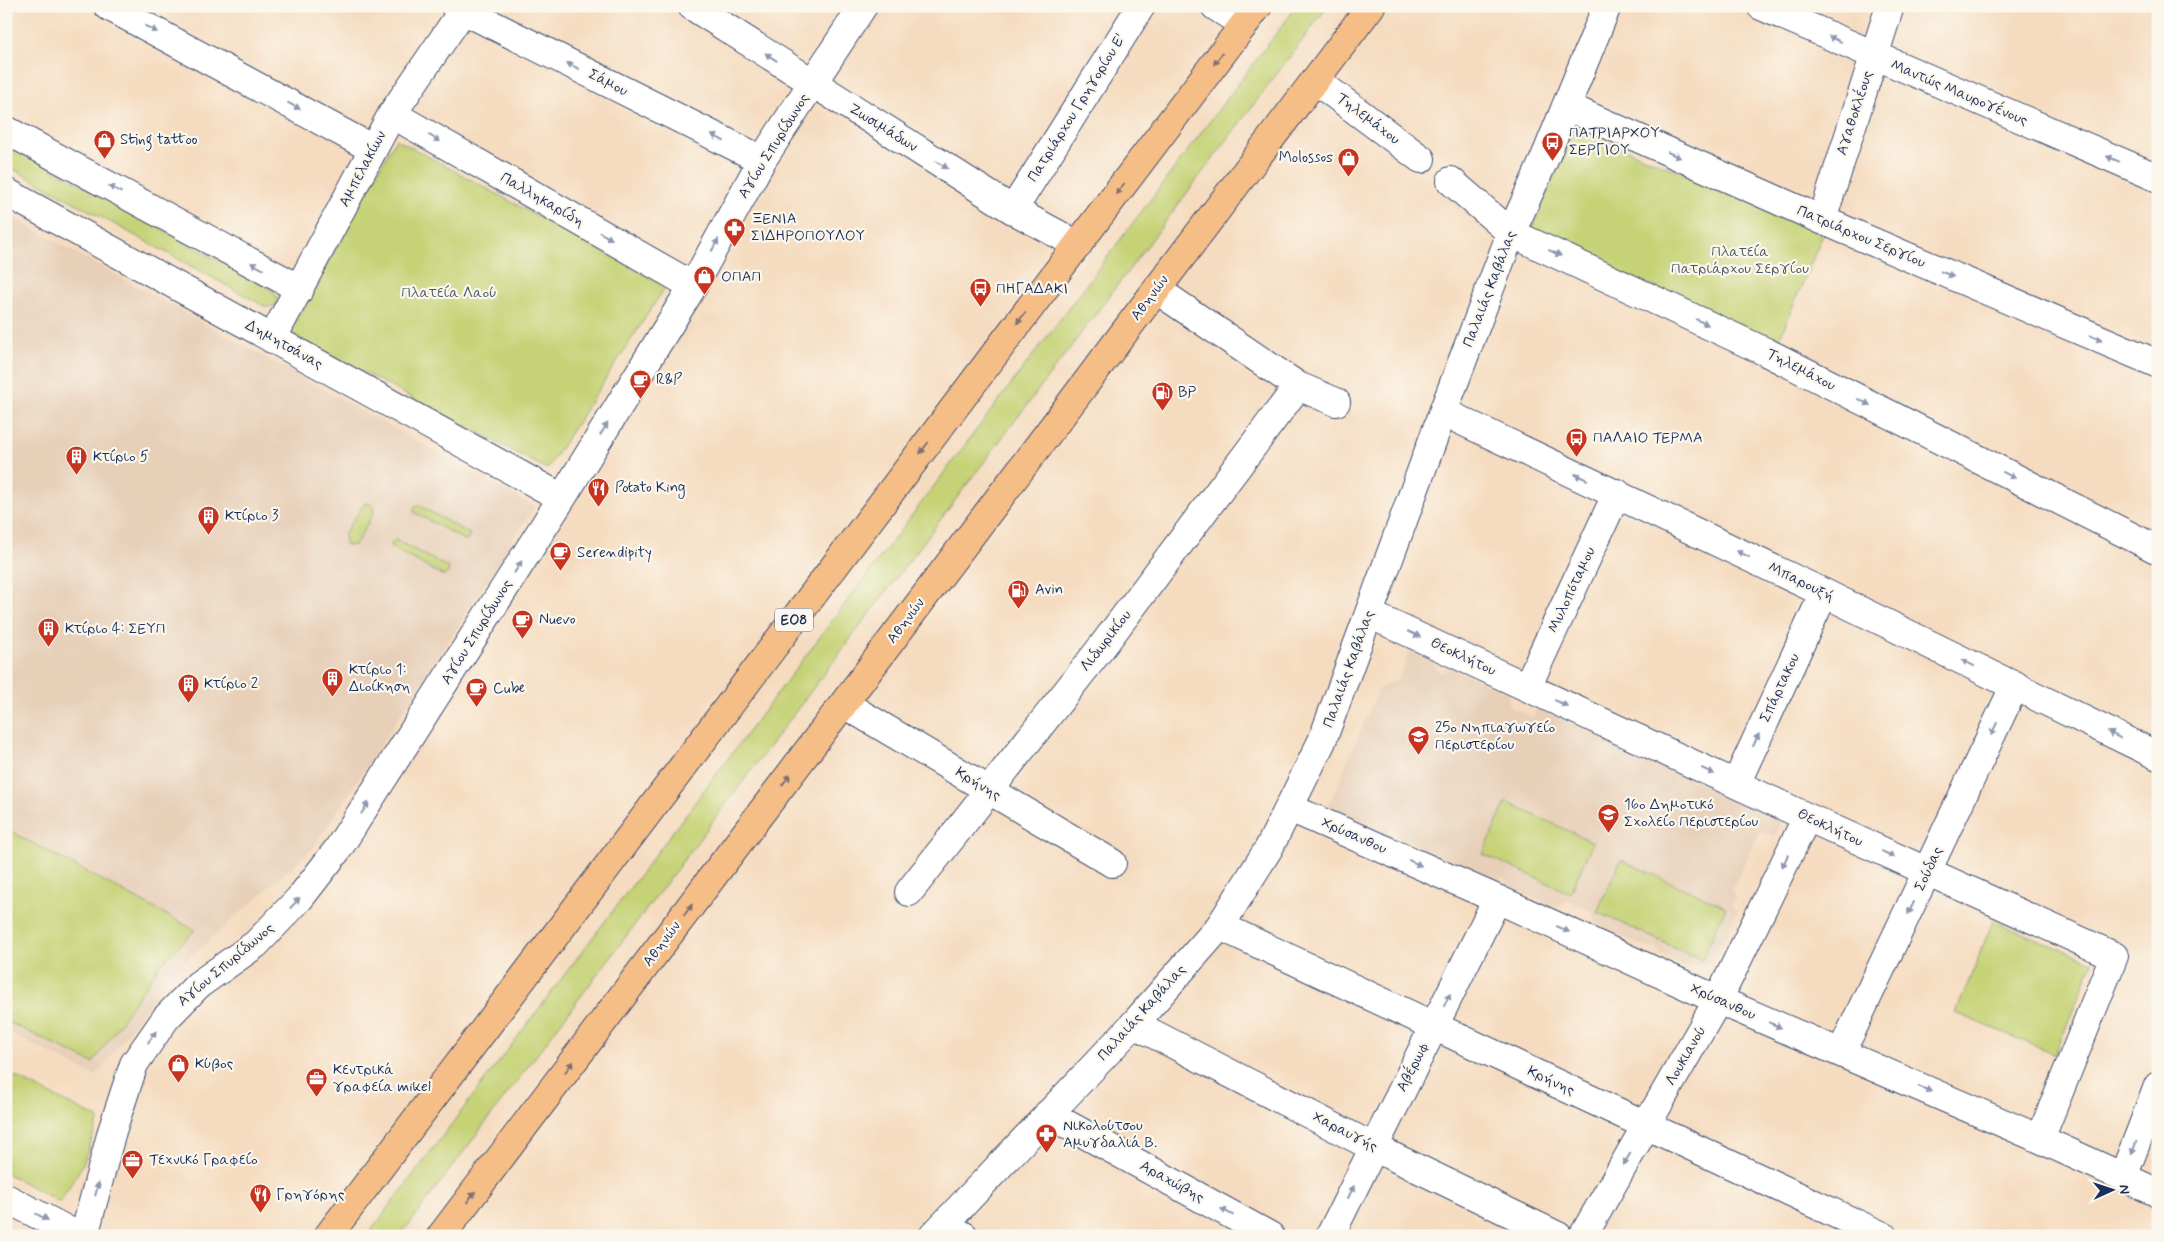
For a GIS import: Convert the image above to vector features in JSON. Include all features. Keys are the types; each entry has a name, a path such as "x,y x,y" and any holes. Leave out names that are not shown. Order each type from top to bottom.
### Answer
{"highway":[{"name":"Αθηνών","path":"441,1236 1371,6"},
{"name":"ΕΟ8","path":"328,1236 1251,16"}],"street":[{"path":"108,6 373,149"},
{"name":"Ζωσιμάδων","path":"692,6 1013,210 1078,245"},
{"name":"Αγίου Σπυρίδωνος","path":"84,1236 112,1131 134,1064 166,1018 198,985 256,944 300,898 338,849 562,498 693,286 762,160 863,6"},
{"name":"Πατριάρχου Γρηγορίου Ε'","path":"1013,210 1141,6"},
{"path":"1215,6 1251,16"},
{"name":"Παλαιάς Καβάλας","path":"947,1232 1048,1114 1134,1024 1220,926 1269,848 1322,741 1511,233 1607,6"},
{"name":"Μαντώς Μαυρογένους","path":"1761,6 2158,178"},
{"name":"Αγαθοκλέους","path":"1822,220 1890,6"},
{"name":"Αμπελακίων","path":"272,339 392,114 461,8"},
{"name":"Σάμου","path":"461,8 762,160"},
{"name":"Τηλεμάχου","path":"1316,80 1422,159"},
{"name":"Πατριάρχου Σεργίου","path":"1566,106 1822,220 2158,364"},
{"name":"Παλληκαρίδη","path":"392,114 693,286"},
{"path":"6,130 300,289"},
{"name":"Τηλεμάχου","path":"1451,181 1511,233 1766,352 2158,550"},
{"name":"Δημητσάνας","path":"6,192 562,498"},
{"path":"1157,290 1298,386 1336,402"},
{"name":"Λιδωρικίου","path":"909,892 1101,648 1298,386"},
{"name":"Μπαρουξή","path":"1443,412 1617,493 2158,756"},
{"name":"Μυλοπόταμου","path":"1527,687 1617,493"},
{"name":"Σπάρτακου","path":"1736,784 1824,593"},
{"name":"Θεοκλήτου","path":"1369,614 1807,818 2114,956 2040,1139"},
{"name":"Σούδας","path":"1841,1053 1928,873 2015,685"},
{"name":"Κρήνης","path":"844,704 1112,863"},
{"name":"Χρύσανθου","path":"1290,808 1497,899 1718,1000 2040,1139 2158,1193"},
{"name":"Λουκιανού","path":"1583,1236 1718,1000 1807,818"},
{"name":"Αβέρωφ","path":"1330,1236 1497,899"},
{"name":"Κρήνης","path":"1220,926 1883,1236"},
{"name":"Χαραυγής","path":"1134,1024 1373,1147 1558,1236"},
{"path":"2123,1177 2158,1086"},
{"name":"Αραχώβης","path":"1048,1114 1270,1236"},
{"path":"6,1198 78,1236"}],"shaded area":[{"path":"6,214 534,506 450,640 312,849 170,975 96,1076 6,1032"},
{"name":"16ο Δημοτικό Σχολείο Περιστερίου","path":"1410,651 1432,660 1440,673 1453,668 1508,693 1510,707 1533,717 1537,708 1782,821 1775,836 1760,831 1732,889 1735,899 1731,906 1738,910 1712,964 1685,966 1659,954 1657,948 1648,948 1594,924 1593,912 1566,900 1563,905 1557,907 1507,887 1505,878 1490,880 1398,837 1400,831 1390,827 1387,833 1328,806 1379,688 1398,679"}],"green space":[{"path":"1297,6 1328,6 400,1236 367,1236"},
{"name":"Πλατεία Πατριάρχου Σεργίου","path":"1574,128 1824,232 1778,342 1530,233"},
{"name":"Πλατεία Λαού","path":"396,139 666,286 547,469 289,333"},
{"path":"6,143 274,291 278,301 275,306 266,307 6,165"},
{"path":"365,503 372,505 374,512 356,544 351,546 345,544 344,534"},
{"path":"418,505 470,534 466,541 414,512 414,507"},
{"path":"396,540 449,568 448,573 444,576 392,548 391,543"},
{"path":"1506,802 1593,842 1570,893 1483,854"},
{"path":"6,829 195,930 159,966 93,1063 6,1021"},
{"path":"1621,860 1726,907 1702,960 1597,912"},
{"path":"1993,921 2093,962 2055,1054 1956,1013"},
{"path":"6,1072 99,1119 83,1164 60,1202 6,1173"}],"place":[{"name":"Sting tattoo","path":"104,159"},
{"name":"ΠΑΤΡΙΑΡΧΟΥ ΣΕΡΓΙΟΥ","path":"1553,161"},
{"name":"Molossos","path":"1349,177"},
{"name":"ΞΕΝΙΑ ΣΙΔΗΡΟΠΟΥΛΟΥ","path":"735,247"},
{"name":"ΟΠΑΠ","path":"705,296"},
{"name":"ΠΗΓΑΔΑΚΙ","path":"980,308"},
{"name":"R&P","path":"640,399"},
{"name":"BP","path":"1162,412"},
{"name":"ΠΑΛΑΙΟ ΤΕΡΜΑ","path":"1577,457"},
{"name":"Κτίριο 5","path":"77,476"},
{"name":"Potato King","path":"599,507"},
{"name":"Κτίριο 3","path":"209,535"},
{"name":"Serendipity","path":"561,572"},
{"name":"Avin","path":"1019,609"},
{"name":"Nuevo","path":"523,639"},
{"name":"Κτίριο 4: ΣΕΥΠ","path":"49,648"},
{"name":"Κτίριο 1: Διοίκηση","path":"333,698"},
{"name":"Κτίριο 2","path":"188,703"},
{"name":"Cube","path":"477,708"},
{"name":"25ο Νηπιαγωγείο Περιστερίου","path":"1419,756"},
{"name":"16ο Δημοτικό Σχολείο Περιστερίου","path":"1608,833"},
{"name":"Κύβος","path":"179,1083"},
{"name":"Κεντρικά γραφεία mikel","path":"317,1098"},
{"name":"Νικολούτσου Αμυγδαλιά Β.","path":"1047,1154"},
{"name":"Τεχνικό Γραφείο","path":"133,1179"},
{"name":"Γρηγόρης","path":"260,1214"}]}
